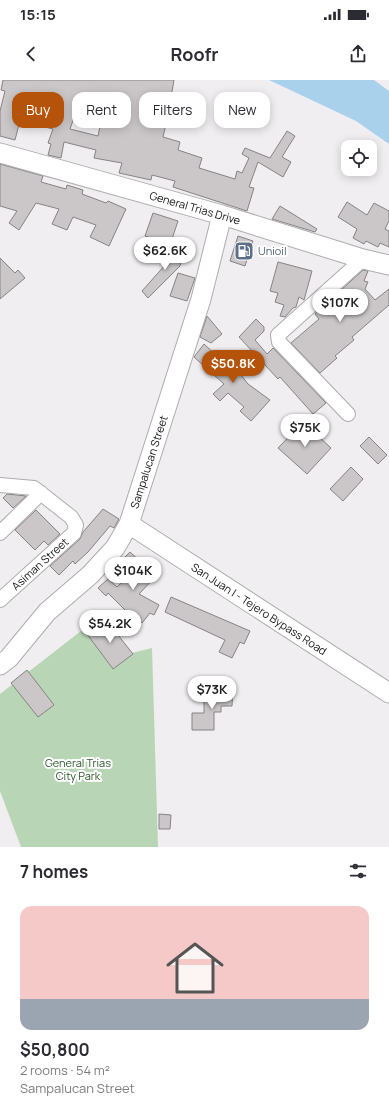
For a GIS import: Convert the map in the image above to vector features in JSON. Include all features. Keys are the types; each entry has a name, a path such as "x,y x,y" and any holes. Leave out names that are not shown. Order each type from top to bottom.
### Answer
{"street":[{"name":"General Trias Drive","path":"0,153 222,215 363,259 389,265"},
{"name":"Sampalucan Street","path":"0,665 9,658 47,612 90,575 115,548 129,524 201,299 222,215"},
{"path":"348,414 279,342 278,335 363,259"},
{"path":"0,485 28,487 41,493 0,533"},
{"name":"Asiman Street","path":"0,600 74,533 76,525 71,517 41,493"},
{"name":"San Juan I - Tejero Bypass Road","path":"129,524 389,693"}],"green space":[{"name":"General Trias City Park","path":"81,631 120,656 152,648 158,847 21,847 0,791 0,694"}],"water":[{"path":"269,80 374,80 389,91 389,144 356,121"}],"building":[{"path":"3,80 174,80 172,92 139,92 139,128 165,128 163,137 180,142 178,150 202,158 199,168 235,179 237,171 242,173 249,158 242,154 245,148 270,158 287,131 295,136 282,157 291,162 283,177 258,162 249,187 254,188 247,211 173,187 175,181 152,175 151,180 119,173 122,163 94,158 96,150 64,142 61,158 48,155 51,144 48,143 53,129 49,128 64,128 64,92 12,92 12,128 18,128 15,140 0,136 0,111 5,91 1,90"},
{"path":"0,164 43,176 41,182 66,189 67,185 83,190 82,194 106,203 108,201 126,209 109,246 90,237 96,225 73,217 67,230 52,224 59,209 36,203 19,230 9,223 17,211 0,206"},
{"path":"347,202 367,215 374,203 389,211 389,221 385,229 389,231 389,247 380,243 378,247 366,241 364,244 353,238 357,229 338,217"},
{"path":"280,206 317,229 315,232 272,219"},
{"path":"153,213 178,221 170,245 145,236"},
{"path":"238,236 253,241 245,266 230,261"},
{"path":"171,247 184,251 180,266 148,298 142,291 166,264"},
{"path":"0,258 15,273 18,270 25,278 0,299"},
{"path":"278,262 312,271 304,300 299,297 296,307 293,308 285,317 280,316 284,305 275,302 278,293 270,291"},
{"path":"363,270 368,271 364,281 368,282 365,289 375,300 389,289 389,305 352,337 354,340 335,356 337,358 320,373 291,343 319,319 315,314"},
{"path":"178,273 195,278 187,301 170,296"},
{"path":"207,316 222,334 211,343 200,337"},
{"path":"256,319 264,327 264,331 255,340 267,354 273,348 326,403 313,414 280,377 278,379 239,337"},
{"path":"204,344 236,373 238,371 248,384 270,400 251,421 240,411 244,407 228,393 220,401 213,394 224,384 194,357"},
{"path":"303,422 331,448 307,474 278,448"},
{"path":"369,437 387,455 378,464 360,446"},
{"path":"351,467 363,479 343,501 330,489"},
{"path":"7,494 26,496 13,508 3,498"},
{"path":"103,509 119,519 114,528 110,526 88,552 75,564 73,561 59,575 50,566 80,539 83,532"},
{"path":"36,510 60,534 48,545 44,541 35,550 15,530"},
{"path":"130,552 156,576 139,594 159,605 154,615 150,613 142,623 140,621 136,626 128,618 130,615 108,593 106,596 98,588 108,579 117,587 134,571 123,559"},
{"path":"171,597 250,631 244,644 240,642 232,658 219,652 225,640 165,612"},
{"path":"106,620 133,654 113,669 87,634"},
{"path":"27,670 54,705 38,717 11,683"},
{"path":"223,684 233,687 232,706 221,706 221,712 214,712 214,730 192,730 192,713 204,713 204,699 219,699"},
{"path":"159,814 171,815 170,829 159,829"}],"place":[{"name":"Unioil","path":"244,251"}]}
